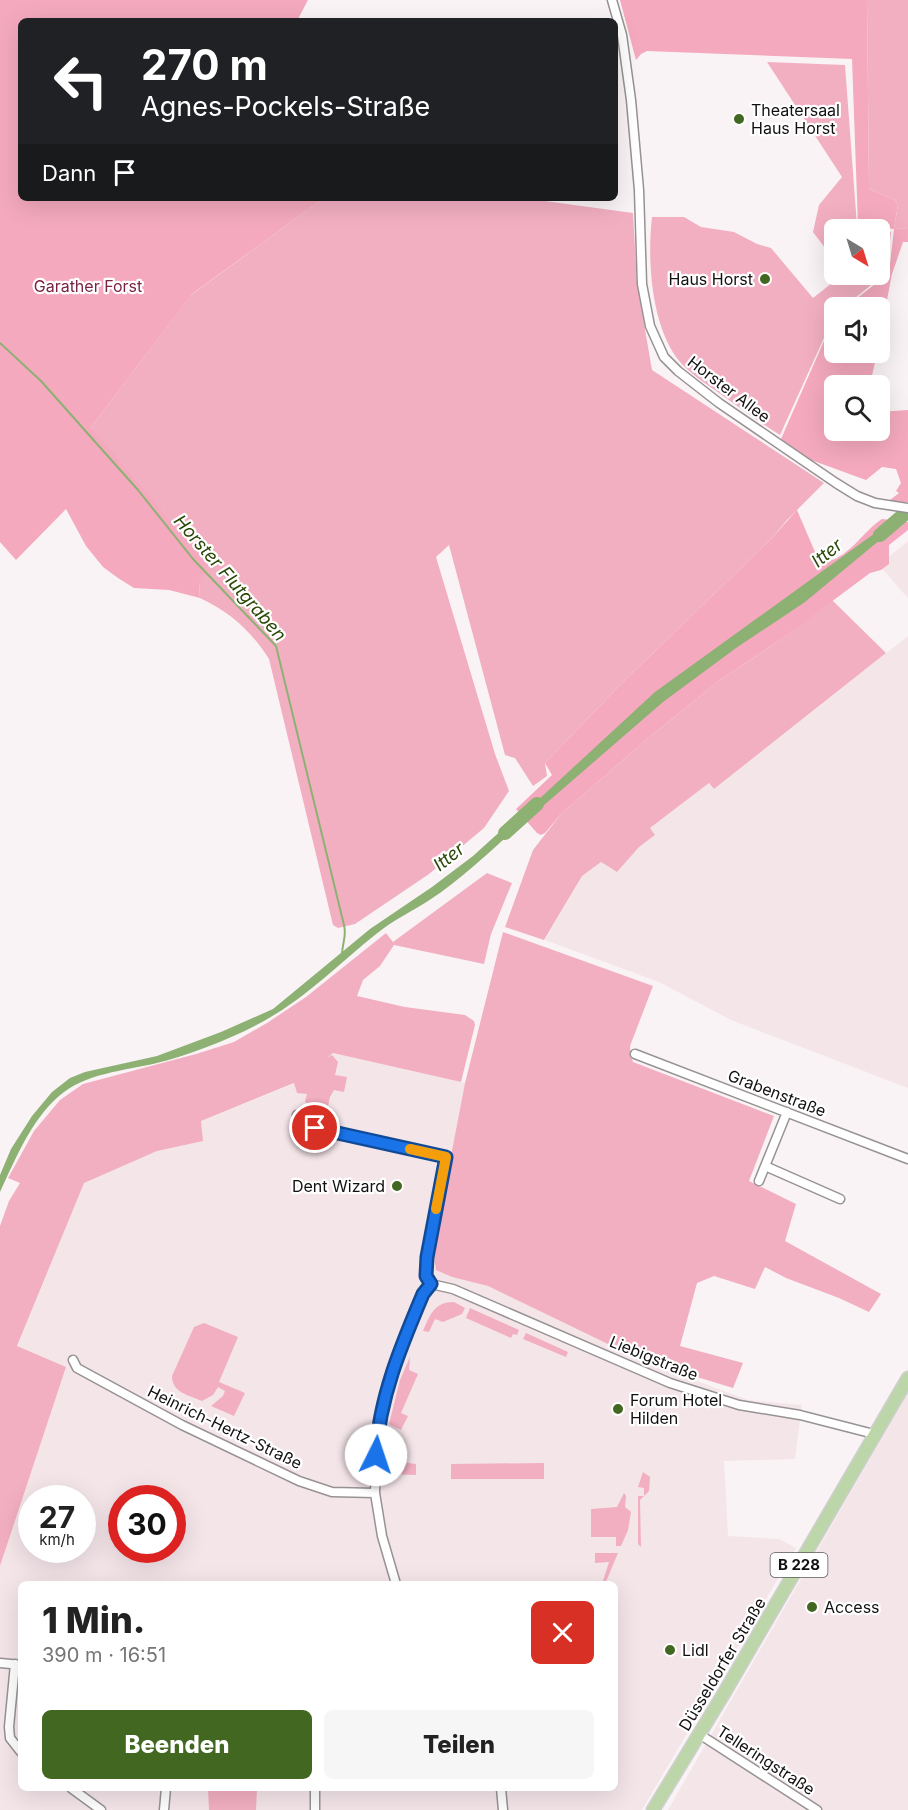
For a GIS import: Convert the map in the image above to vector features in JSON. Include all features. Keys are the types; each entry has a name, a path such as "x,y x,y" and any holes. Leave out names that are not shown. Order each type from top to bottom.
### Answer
{"main road":[{"name":"Düsseldorfer Straße","path":"653,1810 908,1378"}],"street":[{"name":"Horster Allee","path":"612,0 617,18"},
{"name":"Horster Allee","path":"618,21 631,100 639,190 642,284 650,326 664,357 719,403 836,483 857,496 875,503 905,508"},
{"name":"Grabenstraße","path":"635,1054 908,1159"},
{"path":"759,1182 787,1112"},
{"path":"297,1115 315,1128 446,1157 427,1257 426,1276 431,1284 423,1294 392,1370 377,1431 375,1493 382,1536 395,1581"},
{"path":"765,1166 840,1200"},
{"name":"Liebigstraße","path":"431,1284 453,1289 670,1383 740,1405 800,1415 874,1434"},
{"name":"Heinrich-Hertz-Straße","path":"73,1360 77,1368 164,1415 299,1481 332,1492 375,1493"},
{"path":"0,1663 18,1665 9,1727 10,1737 18,1748"},
{"name":"Telleringstraße","path":"699,1734 817,1810"},
{"path":"75,1791 101,1810"},
{"path":"164,1810 166,1791"},
{"path":"315,1791 315,1810"},
{"path":"501,1791 503,1810"}],"shaded area":[{"path":"867,0 908,0 908,229 894,228 898,205 895,200 869,189"},
{"path":"767,62 845,65 856,219 824,219 824,247 813,232 819,205 842,177"},
{"path":"320,201 545,201 633,213 637,283 652,370 824,483 771,539 621,684 545,763 547,776 533,786 515,758 505,755 449,545 436,557 495,754 509,791 484,828 429,874 355,924 338,928 333,925 269,659 239,623 200,598 199,583 91,427 191,295"},
{"path":"652,217 684,217 701,227 734,232 757,244 771,248 813,298 829,285 871,285 856,297 824,297 824,338 780,435 694,375 680,362 670,347 657,312 653,293"},
{"path":"889,523 898,525 805,602 736,648 663,702 528,819 524,813 655,692"},
{"path":"908,541 908,598 879,565"},
{"path":"832,600 886,653 714,789 709,783 650,828 655,835 639,847 617,872 601,862 582,876 544,940 505,927 533,850 561,814 647,739 720,680 780,640"},
{"path":"908,636 908,1088 731,1020 659,982 545,940 582,876 601,862 617,872 639,847 655,835 650,828 709,783 714,789"},
{"path":"515,818 521,824 466,873 443,891 384,928 289,1006 247,1030 186,1055 93,1078 70,1088 49,1106 32,1128 0,1192 0,1175 11,1149 32,1116 52,1092 70,1078 85,1072 157,1056 273,1009 370,929 473,856"},
{"path":"487,873 512,883 491,934 484,964 394,945 380,966 363,980 357,996 405,1007 465,1015 474,1021 475,1025 461,1082 333,1053 327,1058 332,1055 338,1062 335,1075 347,1077 344,1092 334,1090 330,1097 326,1115 315,1119 305,1101 307,1094 297,1093 294,1083 201,1121 203,1141 157,1151 84,1183 17,1346 66,1367 27,1485 18,1485 18,1512 0,1566 0,1226 9,1201 20,1183 8,1178 34,1131 60,1100 83,1084 234,1042 306,997 386,933 393,942"},
{"path":"503,932 653,986 630,1046 633,1062 774,1116 749,1181 796,1204 785,1241 881,1294 869,1312 765,1267 755,1289 714,1276 697,1283 680,1346 743,1363 733,1388 641,1360 488,1286 452,1277 436,1270 433,1249 465,1083"},
{"path":"333,1053 465,1083 433,1248 452,1277 488,1286 641,1360 748,1400 802,1405 795,1459 724,1461 728,1536 779,1539 796,1548 642,1810 0,1810 0,1566 18,1512 18,1563 96,1563 96,1485 27,1485 66,1367 17,1347 84,1182 157,1151 202,1141 201,1121 293,1084"},
{"path":"454,1302 465,1308 462,1314 443,1322 435,1319 429,1332 423,1331 437,1307"},
{"path":"470,1308 519,1330 517,1335 513,1334 511,1338 466,1318"},
{"path":"204,1323 238,1337 219,1382 245,1393 234,1416 211,1406 223,1396 225,1391 218,1387 213,1395 202,1401 182,1393 173,1382 172,1376 194,1327"},
{"path":"526,1333 568,1352 566,1357 523,1339"},
{"path":"410,1357 409,1370 418,1374 401,1413 408,1416 401,1430 389,1424 400,1380"},
{"path":"908,1393 908,1810 668,1810 684,1782"},
{"path":"386,1460 416,1464 416,1475 387,1474"},
{"path":"544,1463 544,1479 451,1479 451,1464"},
{"path":"643,1472 650,1477 649,1491 644,1496 644,1488 638,1487"},
{"path":"624,1493 625,1507 631,1512 628,1530 621,1546 616,1546 616,1537 591,1537 591,1509 617,1507"},
{"path":"638,1496 644,1496 640,1500 641,1547 638,1544"},
{"path":"595,1553 618,1553 606,1581 603,1581 609,1562 595,1563"},
{"path":"208,1791 257,1791 256,1810 209,1810"}],"green space":[{"name":"Garather Forst","path":"0,0 308,0 299,18 18,18 18,201 320,201 192,294 91,427 207,565 199,583 200,598 169,590 134,588 118,578 103,567 86,546 66,509 16,560 0,542"},
{"path":"620,0 867,0 869,189 895,200 898,205 894,228 908,229 908,242 903,242 890,284 894,229 890,229 890,219 858,219 852,59 647,51 636,60"},
{"path":"874,285 890,285 888,297 859,297"},
{"path":"824,341 824,363 875,363 872,375 824,375 824,441 890,441 890,411 908,410 908,502 894,503 890,500 899,493 896,491 901,483 896,469 882,467 866,480 811,460 781,439"},
{"path":"797,510 815,552 823,562 840,557 882,519 908,522 908,530 889,545 889,564 881,570 870,573 780,640 720,680 647,739 561,814 545,833 541,835 537,833 516,809 552,775 545,763 621,684 771,539"}],"waterway":[{"name":"Horster Flutgraben","path":"0,343 41,381 138,490 193,559 276,646 344,925 342,955"},
{"name":"Itter","path":"880,535 908,511"},
{"name":"Itter","path":"505,833 537,804"}],"slow traffic":[{"path":"410,1149 446,1157 436,1209"}],"place":[{"name":"Theatersaal Haus Horst","path":"739,119"},
{"name":"Haus Horst","path":"765,279"},
{"name":"Dent Wizard","path":"397,1186"},
{"name":"Forum Hotel Hilden","path":"618,1409"},
{"name":"Access","path":"812,1607"},
{"name":"Lidl","path":"670,1650"}],"route":[{"path":"315,1128 446,1157 427,1257 426,1276 431,1284 423,1294 392,1370 377,1431 376,1455"}]}
